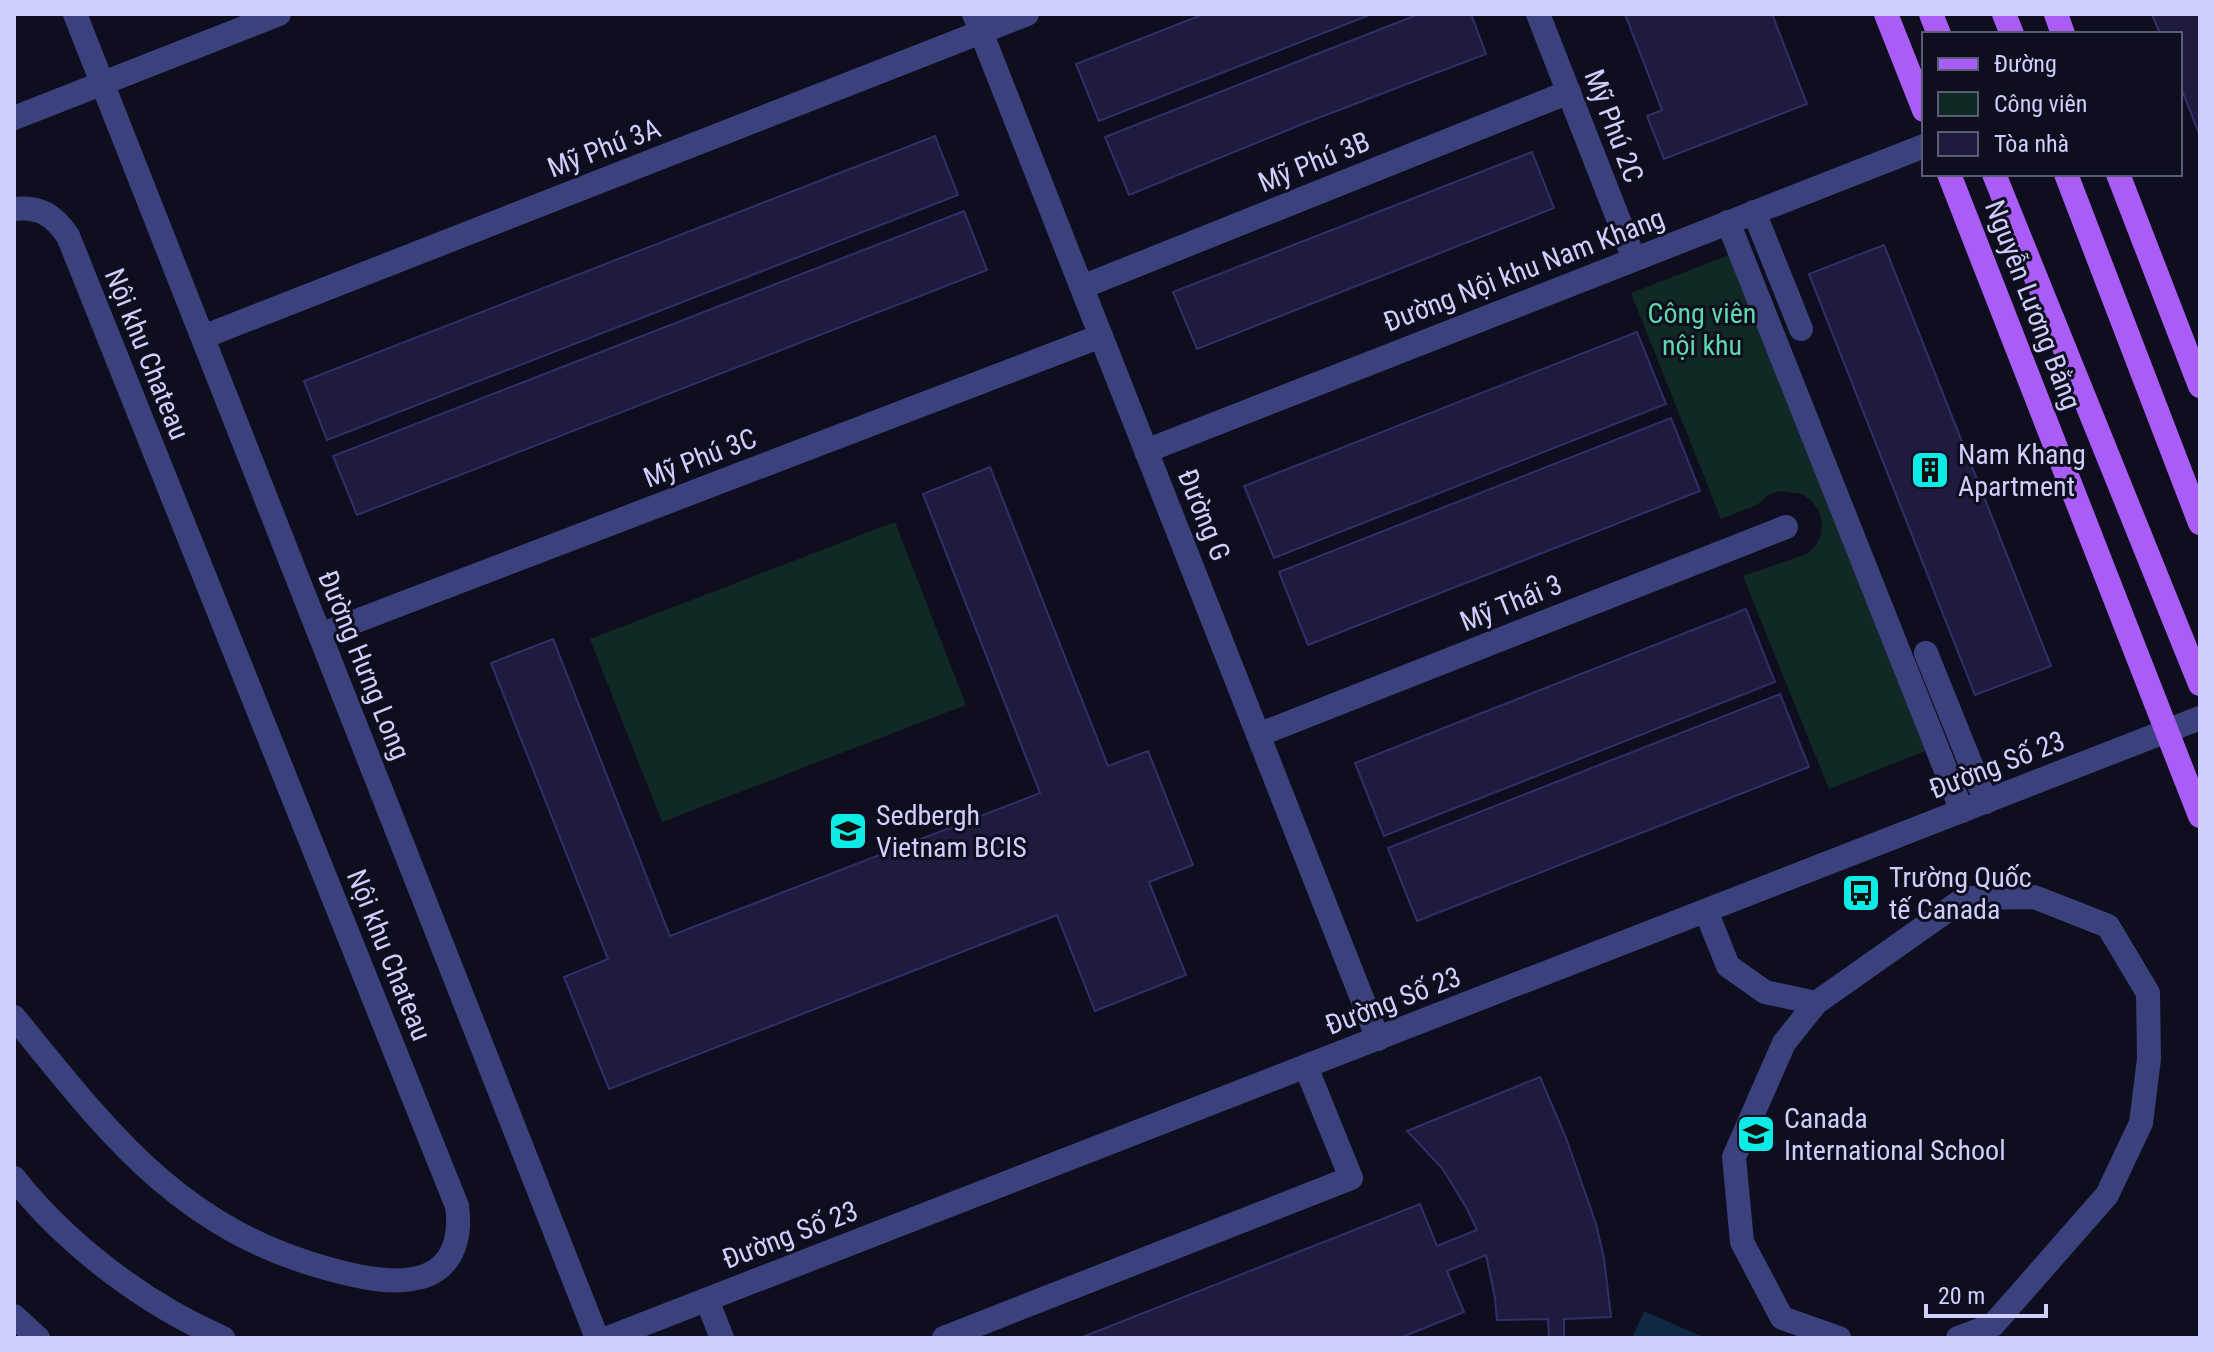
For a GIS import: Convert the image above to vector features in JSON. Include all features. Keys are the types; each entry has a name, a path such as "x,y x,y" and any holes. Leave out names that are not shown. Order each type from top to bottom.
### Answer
{"main road":[{"path":"1886,14 1922,105"},
{"name":"Nguyễn Lương Bằng","path":"1950,176 2200,816"},
{"name":"Nguyễn Lương Bằng","path":"1995,176 2200,684"},
{"path":"2067,176 2200,523"},
{"path":"2119,176 2200,386"}],"street":[{"name":"Đường Hưng Long","path":"75,14 597,1338"},
{"path":"14,118 279,14"},
{"name":"Mỹ Phú 3A","path":"203,337 978,23 1027,14"},
{"name":"Mỹ Phú 2C","path":"1538,14 1634,259"},
{"name":"Đường G","path":"978,23 1378,1039"},
{"name":"Mỹ Phú 3B","path":"1082,287 1569,92"},
{"name":"Đường Nội khu Nam Khang","path":"1146,451 1922,147"},
{"name":"Nội khu Chateau","path":"14,209 29,207 40,210 52,216 68,236 457,1206 459,1237 453,1252 431,1274 397,1280 316,1266 251,1240 204,1214 158,1181 102,1124 14,1017"},
{"path":"1754,212 1801,329"},
{"path":"1728,222 1962,811"},
{"name":"Mỹ Phú 3C","path":"320,635 1101,336"},
{"name":"Mỹ Thái 3","path":"1258,735 1786,527"},
{"path":"1926,653 1986,802"},
{"name":"Đường Số 23","path":"608,1338 2200,718"},
{"path":"1839,1338 1782,1318 1742,1242 1734,1157 1784,1043 1816,1003 1965,898 2034,897 2108,926 2148,993 2149,1059 2141,1123 2107,1195 1993,1325 1958,1338"},
{"path":"1706,911 1728,966 1765,992 1816,1003"},
{"path":"944,1338 1351,1178 1306,1067"},
{"path":"14,1178 53,1219 124,1282 189,1331 223,1338"},
{"path":"707,1300 722,1338"},
{"path":"14,1316 38,1338"}],"green space":[{"name":"Công viên nội khu","path":"1729,255 1925,751 1829,789 1743,576 1807,554 1821,535 1819,511 1802,494 1780,491 1768,495 1757,505 1721,519 1631,293"},
{"path":"895,522 966,705 662,822 590,639"}],"water":[{"path":"1644,1311 1705,1338 1632,1338"}],"building":[{"path":"1204,14 1372,14 1099,121 1076,64"},
{"path":"1419,14 1471,14 1486,54 1129,195 1105,137"},
{"path":"1625,14 1772,14 1807,104 1664,159 1647,116 1662,110"},
{"path":"2152,14 2200,14 2200,136 2182,90 2182,32 2159,32"},
{"path":"935,136 958,195 327,440 304,381"},
{"path":"1532,152 1554,208 1197,349 1173,292"},
{"path":"964,211 987,270 357,515 333,456"},
{"name":"Nam Khang Apartment","path":"1884,245 2051,666 1975,695 1809,274"},
{"path":"1637,332 1666,404 1274,558 1244,486"},
{"path":"1671,418 1700,491 1308,645 1279,572"},
{"path":"990,467 1108,766 1148,751 1193,865 1149,882 1186,975 1095,1011 1057,915 609,1089 564,977 608,959 491,663 553,639 670,936 1040,793 923,494"},
{"path":"1746,609 1775,682 1384,836 1355,763"},
{"path":"1780,694 1809,767 1417,921 1388,848"},
{"path":"1540,1077 1566,1138 1596,1224 1604,1258 1611,1317 1564,1319 1564,1338 1549,1338 1548,1319 1497,1320 1486,1255 1447,1271 1464,1312 1400,1338 1080,1338 1420,1204 1437,1246 1477,1230 1442,1168 1407,1131"}],"place":[{"name":"Nam Khang Apartment","path":"1930,470"},
{"name":"Sedbergh Vietnam BCIS","path":"848,831"},
{"name":"Trường Quốc tế Canada","path":"1861,893"},
{"name":"Canada International School","path":"1756,1134"}]}
